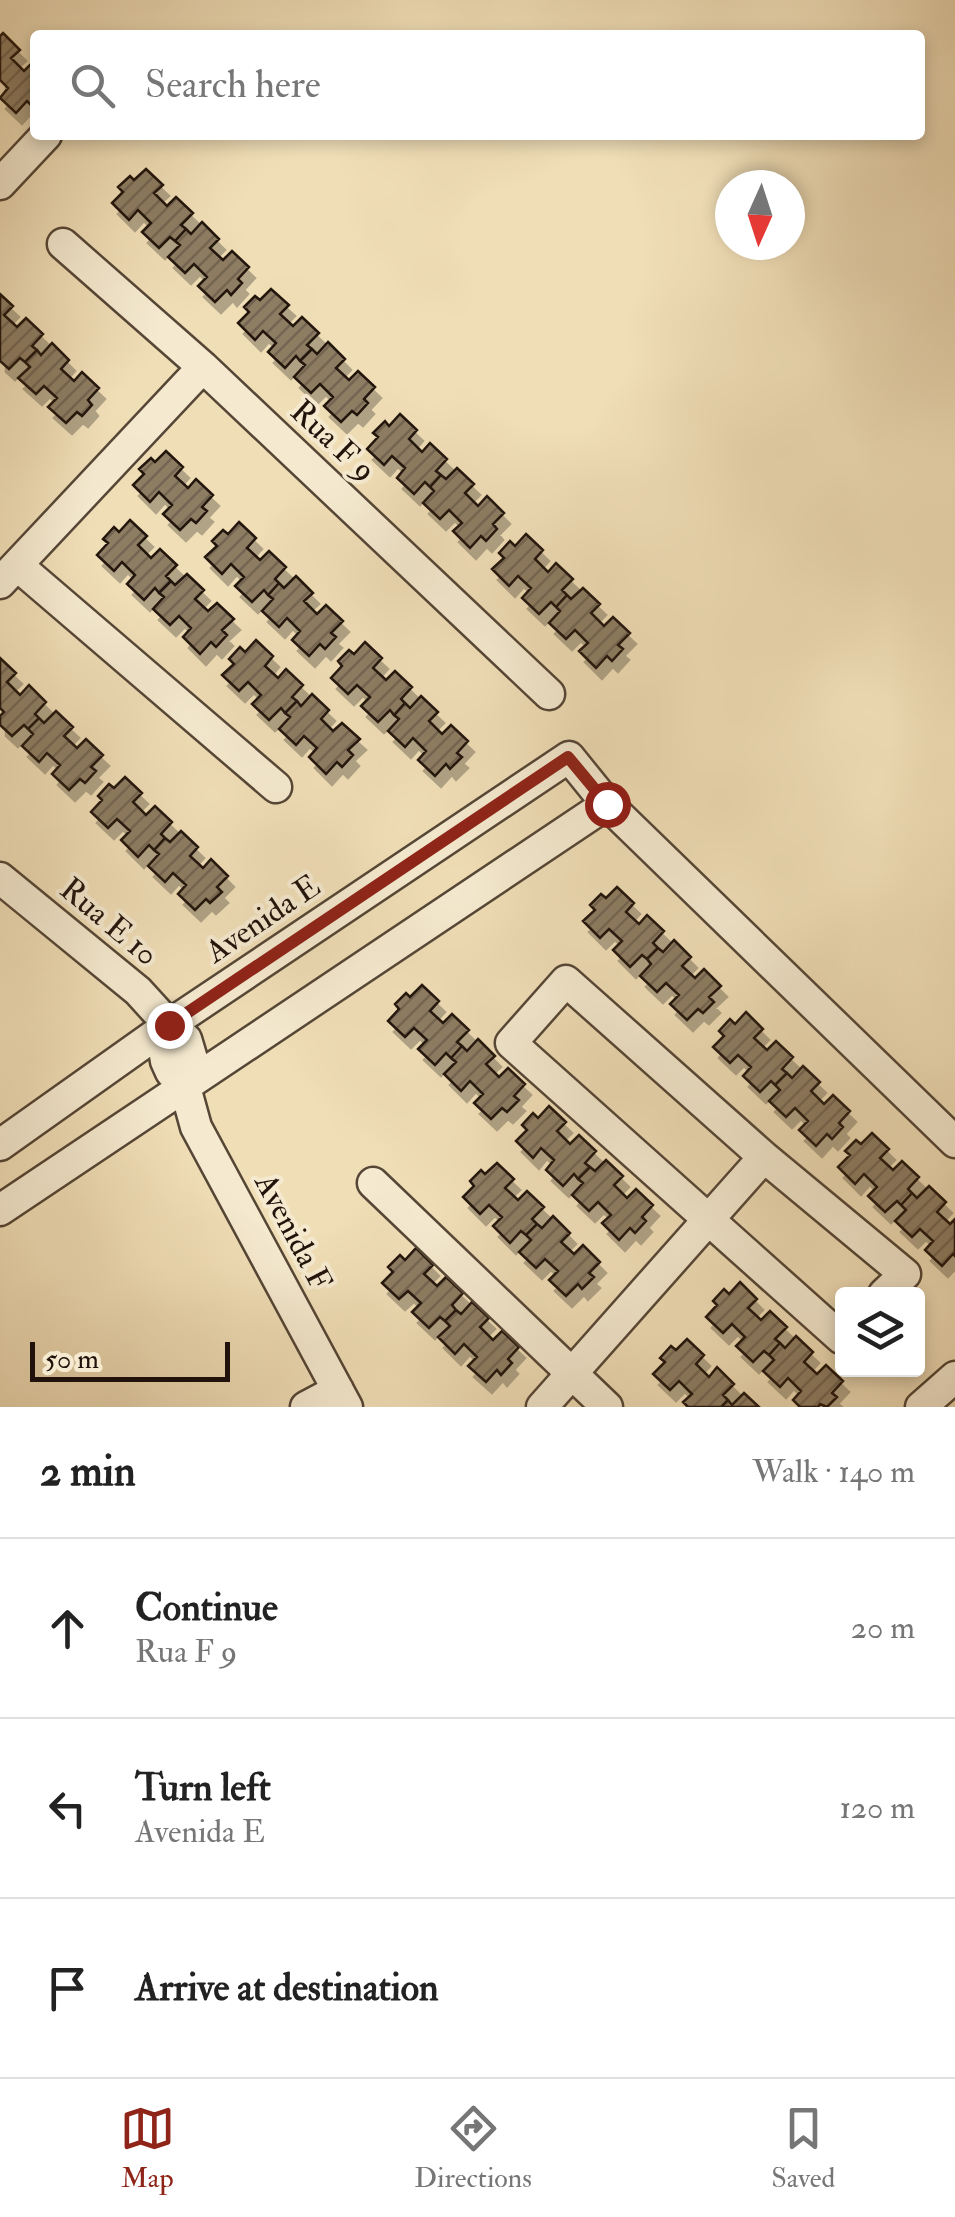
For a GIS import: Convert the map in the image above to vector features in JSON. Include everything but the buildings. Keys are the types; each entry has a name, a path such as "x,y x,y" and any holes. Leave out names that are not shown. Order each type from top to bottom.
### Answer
{"street":[{"path":"1,181 41,140"},
{"name":"Rua F 9","path":"64,244 203,367 549,694"},
{"path":"203,367 8,574 276,787"},
{"name":"Avenida E","path":"0,1145 169,1025 568,757 607,804"},
{"path":"0,1210 607,804 955,1142"},
{"name":"Rua E 10","path":"0,878 138,991 169,1025"},
{"path":"835,1333 512,1043 566,982 764,1157 905,1274 891,1287"},
{"name":"Avenida F","path":"169,1025 164,1049 166,1062 185,1087 196,1127 342,1398"},
{"path":"542,1407 764,1157"},
{"path":"373,1184 607,1407"},
{"path":"921,1407 955,1377"},
{"path":"306,1407 342,1398"}],"route":[{"path":"169,1025 568,757 607,804"}]}
